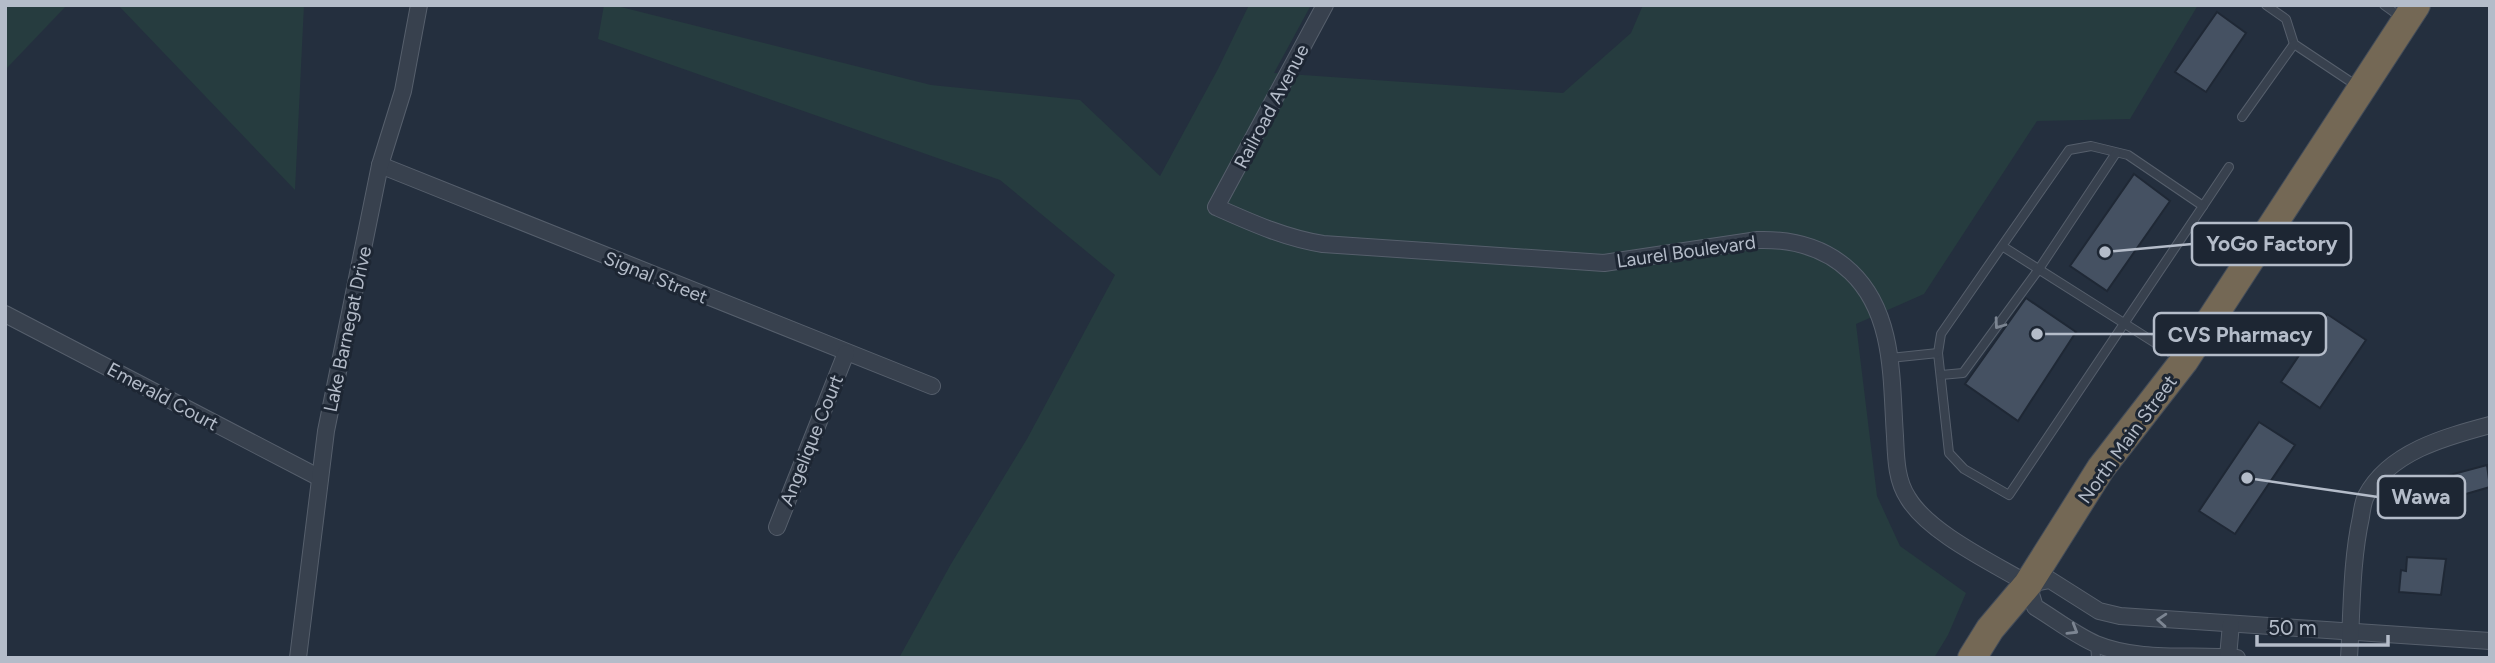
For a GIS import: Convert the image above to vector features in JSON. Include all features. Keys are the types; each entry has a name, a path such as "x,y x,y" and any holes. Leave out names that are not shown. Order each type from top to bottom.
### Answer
{"highway":[{"name":"North Main Street","path":"1972,658 1990,629 2028,584 2101,468 2184,361 2361,89 2402,10"}],"street":[{"name":"Lake Barnegat Drive","path":"298,658 326,431 380,165 403,91 419,5"},
{"name":"Railroad Avenue","path":"1216,207 1325,5"},
{"name":"Signal Street","path":"380,165 846,354 932,386"},
{"name":"Laurel Boulevard","path":"1216,207 1293,239 1323,244 1570,262 1604,263 1758,240 1780,239 1820,250 1844,265 1862,282 1876,305 1885,329 1890,358 1897,466 1908,498 1922,516 1939,530 2028,584 2050,580 2099,611 2120,616 2490,641"},
{"name":"Emerald Court","path":"5,314 320,478"},
{"name":"Angelique Court","path":"777,527 846,354"},
{"path":"2349,658 2358,529 2365,498 2386,471 2400,460 2424,446 2490,425"},
{"name":"Laurel Boulevard","path":"2028,584 2035,607 2096,651 2237,658"},
{"path":"2228,657 2231,624"}],"lane":[{"path":"2266,5 2286,19 2294,44 2361,89"},
{"path":"2242,117 2294,44"},
{"path":"2203,205 2128,155 2091,146 2069,150 1941,334 1938,353 1949,453 1964,469 2009,495 2229,167"},
{"path":"1941,375 1963,373 2039,269 2116,153"},
{"path":"2002,246 2184,361"},
{"path":"1890,358 1938,353"}],"green space":[{"path":"5,5 67,5 5,70"},
{"path":"118,5 304,5 295,190"},
{"path":"604,5 613,5 931,85 1080,100 1160,176 1249,5 1311,5 1274,73 1563,93 1631,33 1643,5 2198,5 2130,119 2037,121 1924,294 1856,324 1877,496 1900,546 1966,593 1948,635 1934,658 899,658 951,564 1027,439 1115,275 1000,180 598,39"}],"building":[{"path":"2217,12 2246,33 2206,92 2175,72"},
{"path":"2134,174 2170,201 2107,291 2070,266"},
{"path":"2026,298 2076,332 2018,421 1965,384"},
{"path":"2327,314 2366,340 2320,408 2281,382"},
{"path":"2259,422 2295,445 2235,534 2199,511"},
{"path":"2487,465 2490,487 2452,498 2446,476"},
{"path":"2407,557 2446,559 2441,595 2399,592 2401,570 2406,571"}],"place":[{"name":"YoGo Factory","path":"2105,252"},
{"name":"CVS Pharmacy","path":"2037,334"},
{"name":"Wawa","path":"2247,478"}]}
